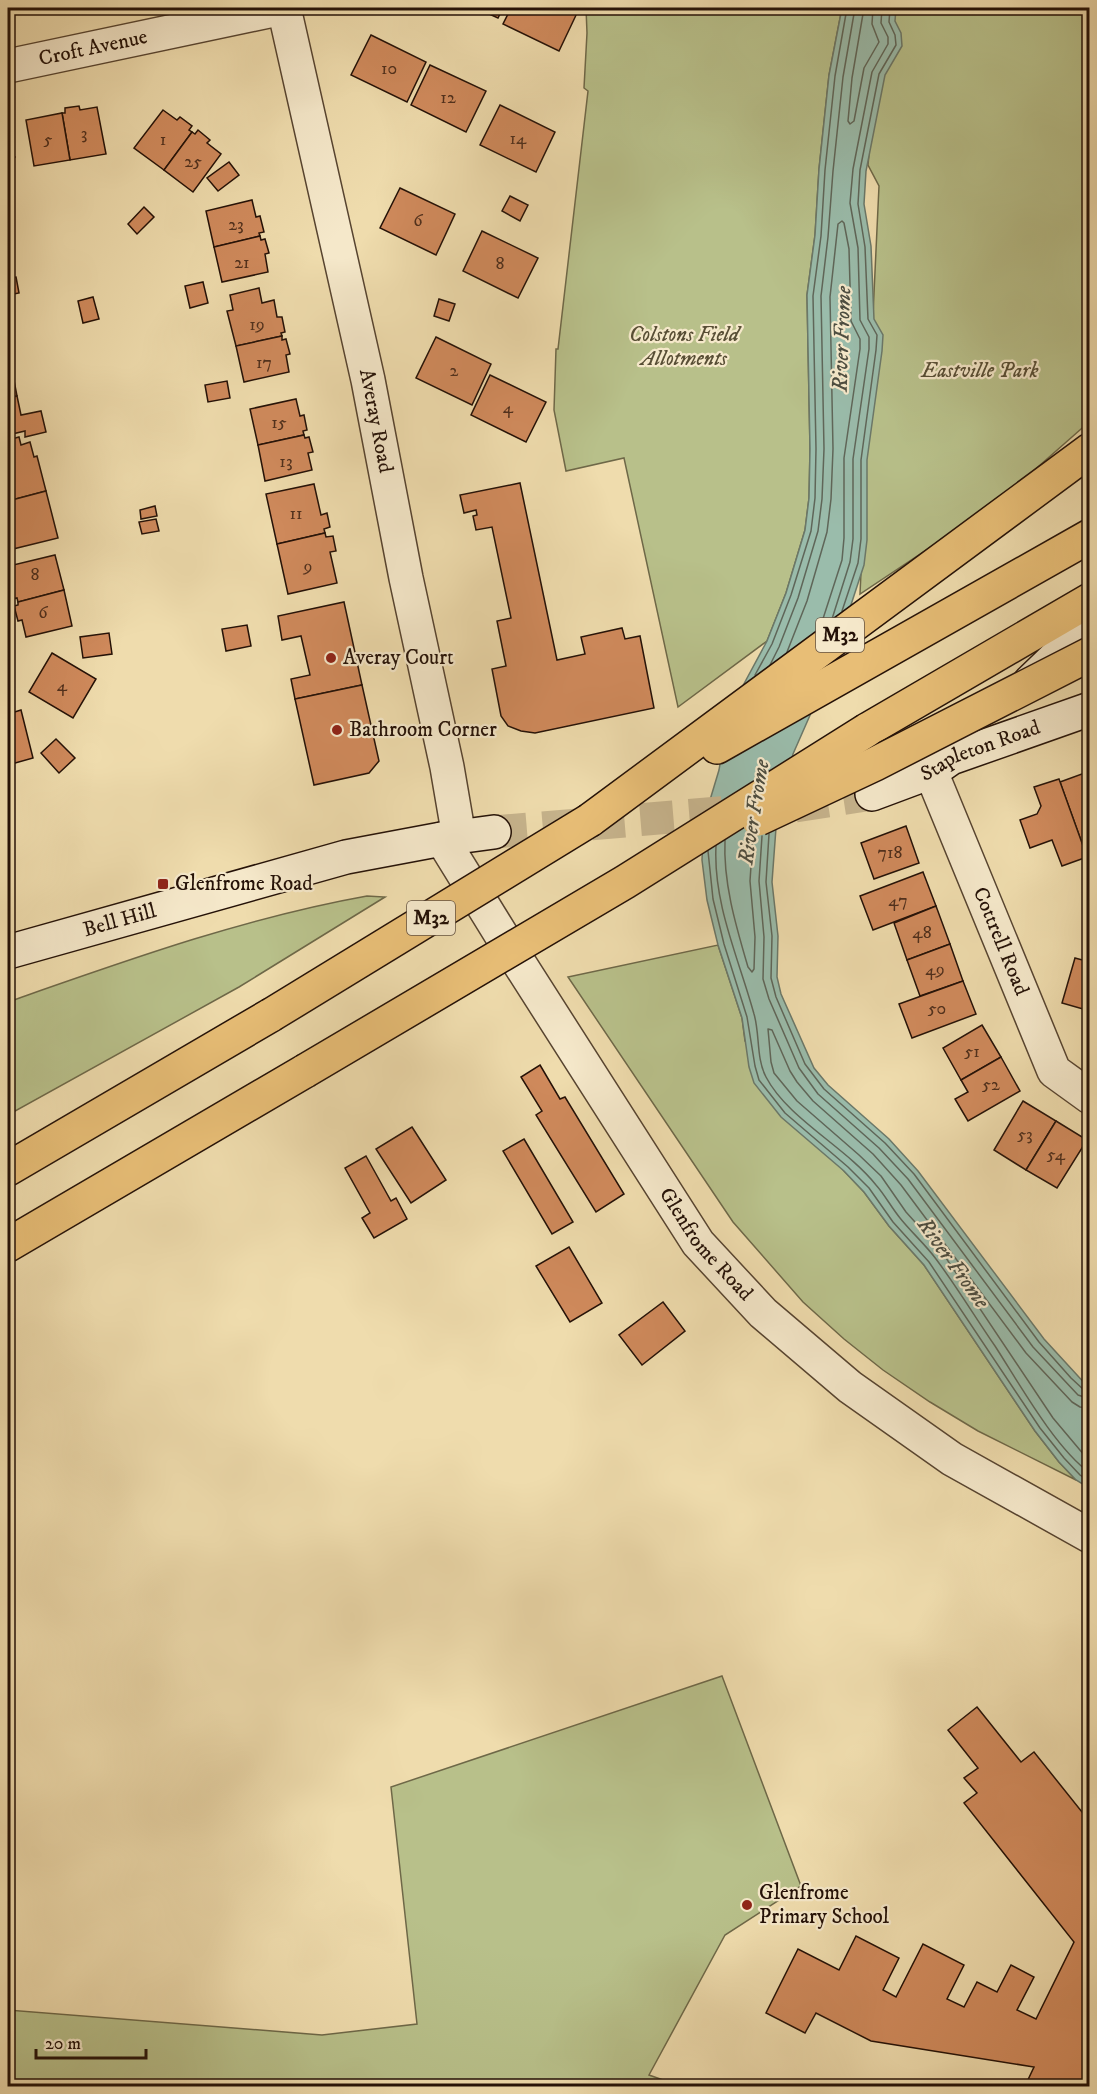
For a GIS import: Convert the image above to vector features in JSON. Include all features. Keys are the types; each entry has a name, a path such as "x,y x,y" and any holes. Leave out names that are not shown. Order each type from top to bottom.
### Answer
{"highway":[{"name":"M32","path":"590,820 1089,450"},
{"name":"M32","path":"8,1169 271,1016 590,820 1089,536"},
{"path":"8,1245 626,882 867,730 1089,600"},
{"path":"626,882 875,764 1089,654"}],"street":[{"name":"Croft Avenue","path":"8,66 284,8"},
{"name":"Averay Road","path":"284,8 368,381 406,579 447,767 450,838"},
{"path":"941,765 1058,655 1089,616"},
{"name":"Stapleton Road","path":"872,794 941,765 1089,709"},
{"name":"Cottrell Road","path":"941,765 1054,1071 1089,1097"},
{"path":"450,838 494,832"},
{"name":"Bell Hill","path":"8,952 346,857 450,838"},
{"name":"Glenfrome Road","path":"450,838 505,941 698,1244 763,1313 850,1387 952,1459 1089,1536"}],"green space":[{"name":"Colstons Field Allotments","path":"586,8 842,8 829,75 815,235 807,295 810,449 809,498 805,530 786,593 767,641 678,707 624,458 566,471 554,410 556,349 558,349 588,91 584,88"},
{"name":"Eastville Park","path":"882,8 1089,8 1089,422 997,503 860,594 879,186 868,165"},
{"path":"367,896 385,897 239,987 8,1115 8,1002 230,928"},
{"path":"718,945 742,1018 745,1041 844,1171 924,1265 1035,1431 1076,1480 978,1431 930,1402 883,1370 803,1302 733,1222 568,977"},
{"path":"722,1676 801,1886 725,1935 649,2075 680,2086 8,2086 8,2010 322,2035 417,2024 391,1787"}],"water":[{"name":"River Frome","path":"842,8 896,8 895,21 901,33 902,46 885,75 866,171 864,204 871,246 874,319 883,335 882,351 867,460 867,540 864,565 829,672 793,754 776,828 772,882 778,936 777,977 781,994 814,1068 828,1085 889,1139 918,1171 1044,1339 1089,1388 1089,1488 1076,1480 1035,1431 924,1265 889,1226 864,1192 844,1171 781,1117 754,1083 749,1067 742,1018 718,945 707,900 702,860 704,820 719,770 726,728 739,693 767,641 786,593 805,530 809,498 810,449 807,295 815,235 829,75"}],"building":[{"path":"476,8 503,8 498,18"},
{"path":"511,8 571,8 578,11 559,51 503,24"},
{"path":"371,35 426,62 407,102 351,75"},
{"path":"430,65 486,91 466,132 411,105"},
{"path":"500,105 555,132 536,172 480,145"},
{"path":"79,106 80,110 97,107 106,154 70,160 62,113 65,113 65,108"},
{"path":"163,110 177,120 180,117 192,126 189,130 192,132 164,170 134,148"},
{"path":"62,113 70,160 34,166 26,120"},
{"path":"198,130 210,140 207,143 221,154 193,192 164,170 192,132 195,134"},
{"path":"8,153 15,157 8,169"},
{"path":"229,162 239,175 218,191 207,178"},
{"path":"400,188 455,214 436,255 380,228"},
{"path":"510,196 528,205 520,221 502,211"},
{"path":"252,200 256,217 260,216 264,232 259,233 260,236 214,247 206,211"},
{"path":"144,207 154,217 137,234 128,224"},
{"path":"482,231 538,258 518,298 463,271"},
{"path":"260,236 261,240 265,239 269,253 265,254 268,272 222,282 214,247"},
{"path":"16,277 19,293 8,295 8,278"},
{"path":"203,282 208,303 190,308 185,286"},
{"path":"259,288 262,303 274,300 277,317 282,317 285,332 281,333 282,336 236,346 227,311 233,310 230,295"},
{"path":"93,297 99,319 83,323 78,301"},
{"path":"439,299 455,304 449,321 434,316"},
{"path":"282,336 282,340 286,339 290,354 286,355 289,372 244,382 236,346"},
{"path":"436,337 491,364 472,405 416,378"},
{"path":"10,360 17,396 8,398 8,361"},
{"path":"490,375 546,402 526,442 471,415"},
{"path":"227,381 230,398 208,402 205,385"},
{"path":"17,396 21,415 41,411 46,432 25,437 25,431 8,435 8,398"},
{"path":"296,399 300,416 304,415 307,430 303,431 304,435 258,445 250,409"},
{"path":"304,435 305,438 309,437 313,452 308,453 312,470 265,481 258,445"},
{"path":"19,437 21,445 30,442 34,457 37,456 46,491 8,501 8,440"},
{"path":"520,483 557,660 585,654 581,637 622,628 625,639 640,636 654,708 535,733 508,726 501,716 492,669 506,666 497,621 511,618 492,527 476,530 473,516 477,515 476,510 464,513 460,495"},
{"path":"314,484 321,515 327,513 330,527 324,529 325,533 277,544 266,494"},
{"path":"46,491 58,538 13,549 8,534 8,501"},
{"path":"155,506 157,516 141,519 140,510"},
{"path":"156,519 159,531 142,534 139,522"},
{"path":"325,533 326,537 333,536 336,551 330,552 337,583 288,594 277,544"},
{"path":"55,555 64,590 18,602 17,598 12,599 9,584 13,583 9,566"},
{"path":"64,590 72,626 26,637 22,620 18,621 14,606 18,605 18,602"},
{"name":"Averay Court","path":"344,602 362,685 295,699 291,679 310,675 301,636 282,640 278,616"},
{"path":"247,625 251,646 226,651 222,629"},
{"path":"109,633 112,654 83,658 80,637"},
{"path":"52,653 96,679 73,718 29,692"},
{"name":"Bathroom Corner","path":"362,685 379,761 369,773 314,785 295,699"},
{"path":"21,710 33,758 8,765 8,714"},
{"path":"56,739 75,758 59,773 41,753"},
{"path":"1090,771 1090,844 1083,846 1060,782"},
{"path":"1059,779 1087,857 1062,866 1052,840 1030,848 1020,820 1037,814 1041,806 1034,787"},
{"path":"906,826 919,863 874,879 861,843"},
{"path":"923,872 936,906 873,930 860,896"},
{"path":"936,906 950,944 907,960 894,923"},
{"path":"950,944 963,981 920,996 907,960"},
{"path":"1075,958 1090,962 1090,1011 1062,1003"},
{"path":"963,981 976,1014 912,1038 899,1004"},
{"path":"982,1025 1001,1057 961,1080 943,1048"},
{"path":"1001,1057 1020,1091 968,1121 955,1099 968,1092 961,1080"},
{"path":"540,1065 560,1099 565,1097 624,1194 596,1212 536,1115 542,1111 521,1077"},
{"path":"1023,1101 1056,1121 1026,1170 994,1150"},
{"path":"1056,1121 1087,1140 1057,1188 1026,1170"},
{"path":"412,1127 446,1180 411,1203 376,1149"},
{"path":"524,1139 573,1222 552,1234 503,1151"},
{"path":"366,1156 391,1201 396,1198 407,1219 374,1238 362,1218 370,1213 345,1168"},
{"path":"569,1247 602,1303 570,1322 536,1266"},
{"path":"663,1302 685,1331 642,1365 619,1335"},
{"path":"977,1707 1021,1762 1034,1752 1090,1822 1090,2086 1025,2086 1034,2067 871,2041 816,2013 805,2033 766,2013 798,1949 839,1970 856,1936 899,1958 883,1990 896,1997 923,1944 964,1965 947,1999 964,2007 977,1982 997,1992 1011,1965 1034,1977 1017,2010 1036,2019 1074,1942 964,1803 977,1793 964,1778 978,1768 948,1730"}],"tunnel":[{"path":"795,806 872,794"},
{"path":"494,832 743,811"}],"place":[{"name":"Averay Court","path":"331,658"},
{"name":"Bathroom Corner","path":"337,730"},
{"name":"Glenfrome Road","path":"163,884"},
{"name":"Glenfrome Primary School","path":"747,1905"}]}
